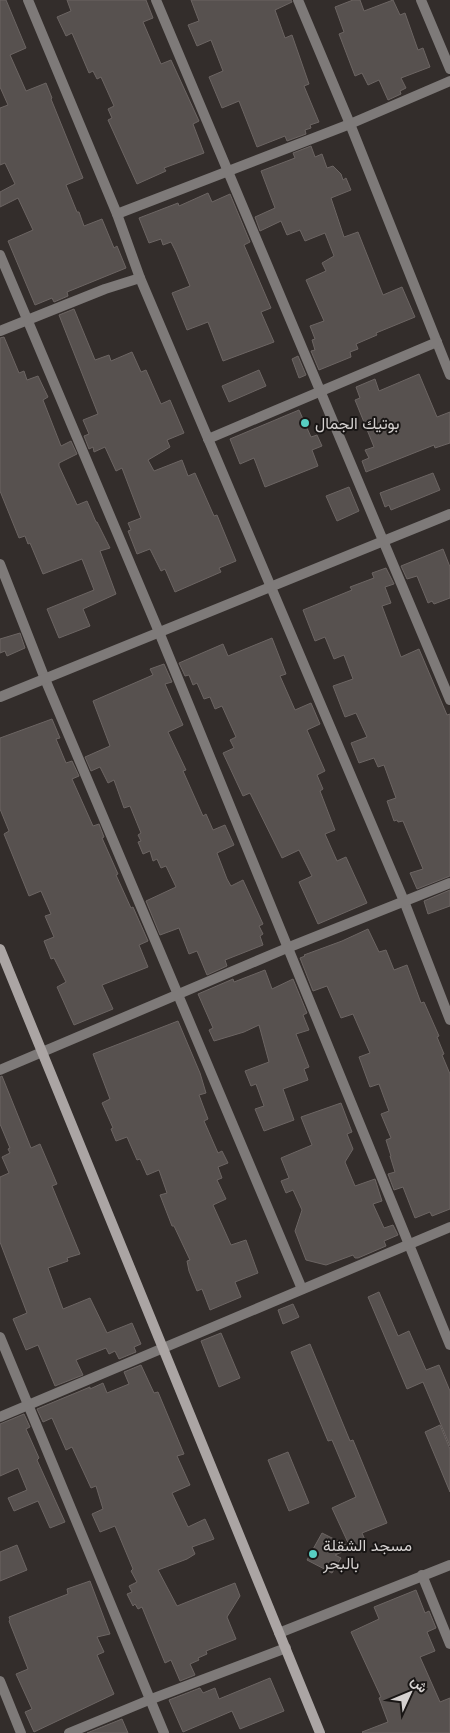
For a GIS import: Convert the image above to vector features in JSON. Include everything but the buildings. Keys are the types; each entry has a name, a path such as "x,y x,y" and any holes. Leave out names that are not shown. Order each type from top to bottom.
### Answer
{"street":[{"path":"28,0 117,214 140,278 404,901 450,1020"},
{"path":"156,0 450,700"},
{"path":"298,0 350,124 450,375"},
{"path":"421,0 450,69"},
{"path":"117,214 350,124 450,81"},
{"path":"0,255 159,632 450,1345"},
{"path":"0,331 105,289 140,278"},
{"path":"208,439 437,342"},
{"path":"0,697 450,514"},
{"path":"0,564 45,679 302,1289"},
{"path":"0,1070 287,948 450,883"},
{"path":"0,949 320,1733"},
{"path":"0,1416 450,1228"},
{"path":"0,1337 164,1733"},
{"path":"279,1633 450,1565"},
{"path":"422,1575 450,1644"},
{"path":"69,1733 149,1700 286,1648"},
{"path":"0,1681 21,1733"}],"place":[{"name":"بوتيك الجمال","path":"305,423"},
{"name":"مسجد الشقلة بالبحر","path":"313,1554"}]}
